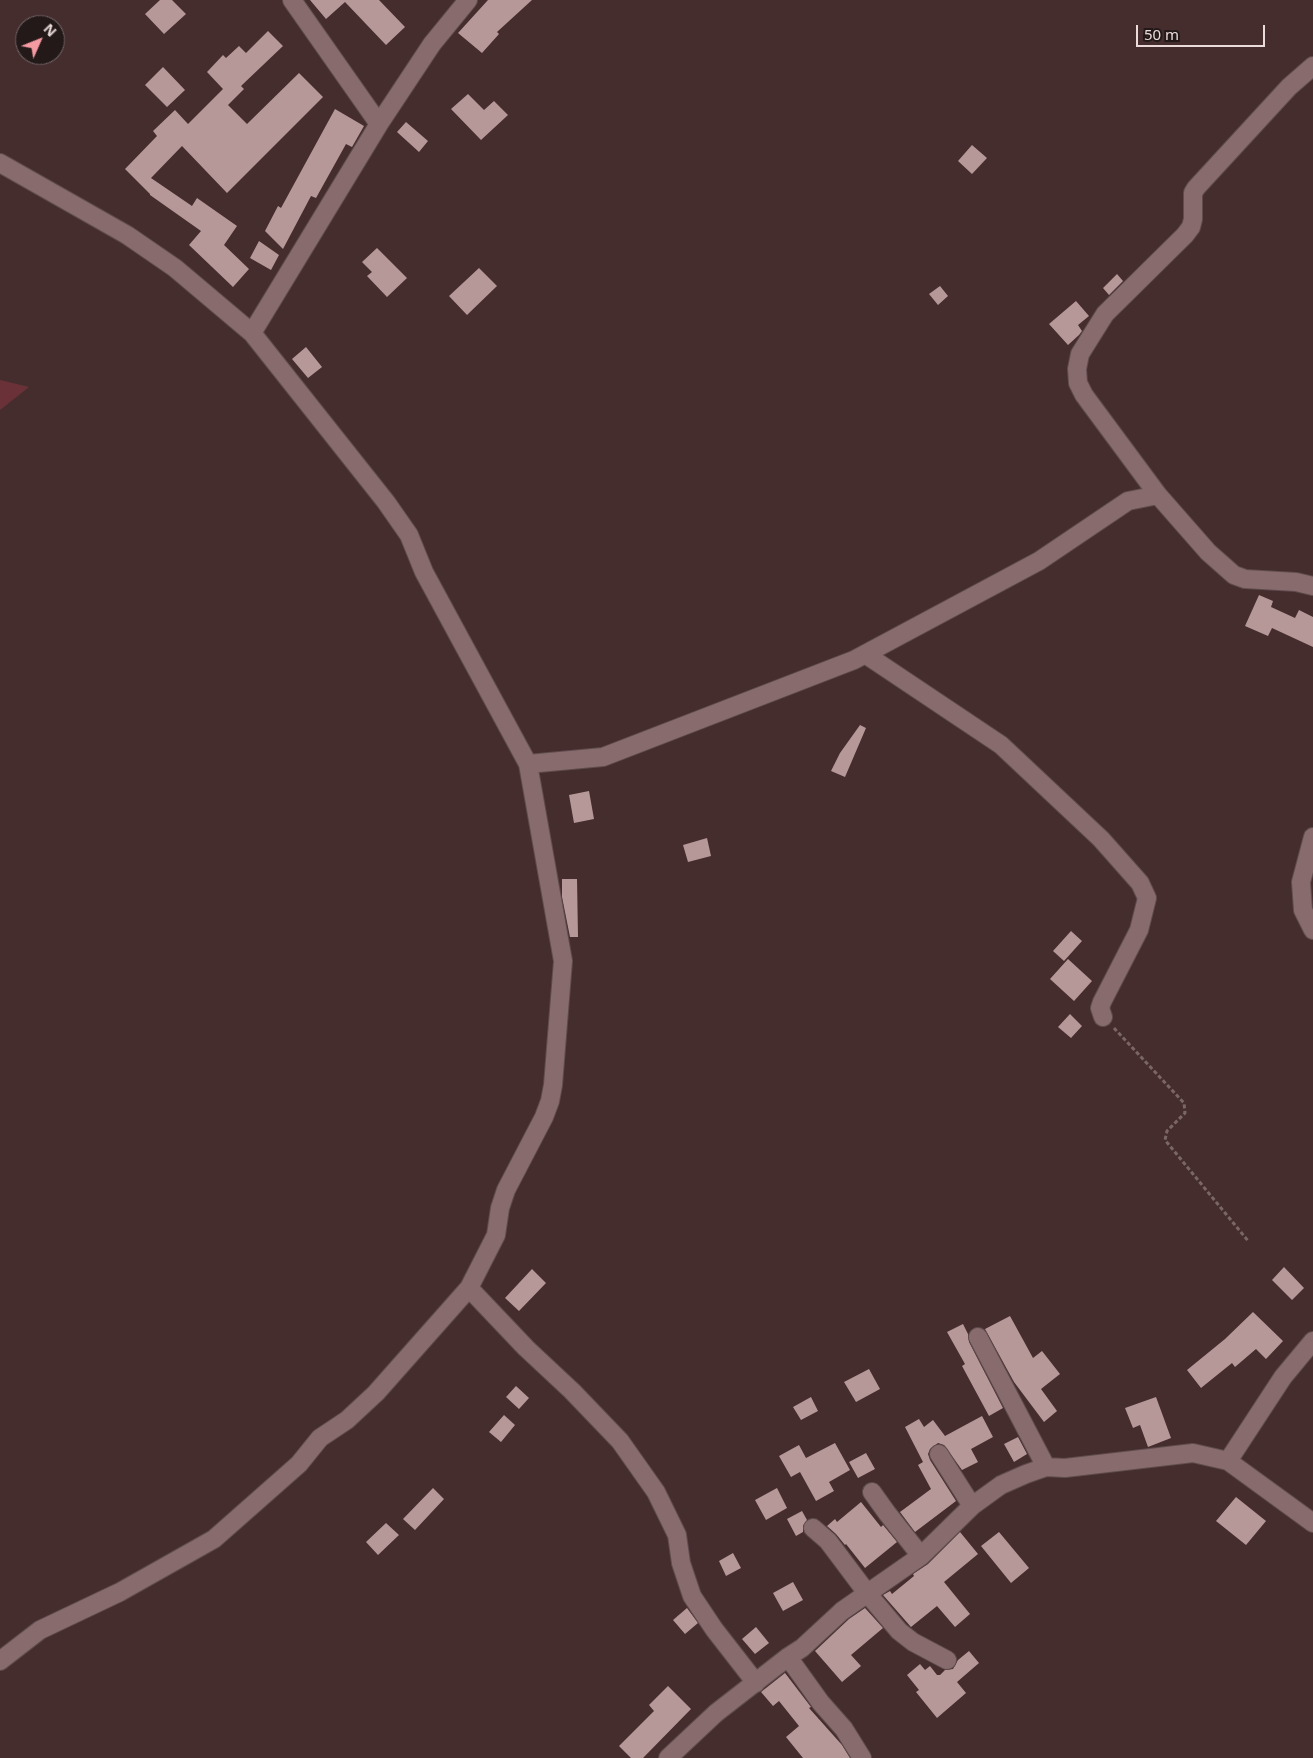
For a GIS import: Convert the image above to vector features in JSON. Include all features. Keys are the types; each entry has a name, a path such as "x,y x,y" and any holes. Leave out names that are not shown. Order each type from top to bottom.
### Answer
{"street":[{"path":"292,0 380,124"},
{"path":"252,333 380,124 432,44 468,0"},
{"path":"1313,66 1289,87 1196,188 1193,193 1193,219 1191,227 1105,314 1080,354 1077,369 1078,383 1084,395 1158,495 1208,552 1234,575 1245,579 1296,582 1313,586"},
{"path":"0,163 127,235 175,268 252,333 386,502 409,534 424,572 528,764 563,961 553,1085 550,1101 544,1117 506,1190 500,1208 496,1235 470,1288 376,1393 348,1420 320,1438 299,1464 214,1539 120,1592 40,1630 0,1661"},
{"path":"528,764 603,757 854,660 1040,561 1128,501 1158,495"},
{"path":"865,654 1001,745 1101,839 1140,883 1147,898 1138,930 1102,1002 1100,1008 1103,1017"},
{"path":"1313,837 1301,882 1303,910 1313,930"},
{"path":"470,1288 526,1348 572,1391 620,1441 651,1486 677,1535 681,1563 692,1596 714,1629 756,1683"},
{"path":"978,1337 1046,1467"},
{"path":"1228,1461 1284,1377 1313,1341"},
{"path":"668,1758 716,1714 802,1648 842,1611 866,1592 921,1556 972,1506 1001,1485 1046,1467 1065,1468 1193,1452 1228,1461 1313,1523"},
{"path":"938,1454 972,1506"},
{"path":"872,1492 921,1556"},
{"path":"813,1528 828,1541 898,1631 947,1660"},
{"path":"788,1657 821,1703 844,1729 862,1758"}],"path":[{"path":"1103,1017 1184,1103 1185,1112 1167,1131 1165,1140 1249,1242"}],"shaded area":[{"path":"0,380 29,387 0,410"}],"building":[{"path":"160,0 172,0 186,14 164,34 145,14"},
{"path":"310,0 379,0 405,27 386,45 345,2 326,19"},
{"path":"488,0 532,0 497,32 499,34 482,53 458,33"},
{"path":"268,31 283,46 241,86 244,89 228,105 247,124 299,73 323,97 227,193 182,146 151,178 192,206 197,198 237,226 224,245 249,269 233,287 189,245 201,231 150,195 125,169 157,136 153,131 175,110 188,124 223,89 207,72 223,55 226,58 239,46 246,53"},
{"path":"163,67 185,90 167,107 145,85"},
{"path":"468,94 484,110 494,101 508,115 481,140 451,109"},
{"path":"335,109 364,126 352,147 346,144 316,198 311,196 283,249 265,231 278,206 281,208"},
{"path":"406,122 428,141 419,152 397,132"},
{"path":"972,145 987,158 972,174 958,161"},
{"path":"259,241 279,255 271,270 250,258"},
{"path":"377,248 407,278 387,297 367,276 372,272 362,262"},
{"path":"479,268 497,286 467,315 449,296"},
{"path":"1117,274 1123,281 1109,295 1103,288"},
{"path":"940,286 948,296 938,305 929,294"},
{"path":"1076,301 1089,316 1078,325 1082,331 1068,345 1049,324"},
{"path":"306,347 322,367 308,378 292,359"},
{"path":"1259,595 1273,601 1271,607 1295,618 1299,610 1313,617 1313,647 1272,628 1268,636 1245,626"},
{"path":"860,725 866,728 845,777 831,771 840,753"},
{"path":"589,791 594,819 574,823 569,795"},
{"path":"707,838 711,856 688,862 683,845"},
{"path":"562,879 577,879 578,937 570,937 562,897"},
{"path":"1071,931 1082,941 1064,961 1053,951"},
{"path":"1068,959 1092,981 1074,1001 1050,979"},
{"path":"1070,1014 1082,1026 1071,1038 1058,1027"},
{"path":"1284,1267 1304,1288 1292,1300 1272,1280"},
{"path":"532,1269 546,1283 519,1311 505,1298"},
{"path":"1253,1312 1283,1341 1266,1359 1256,1349 1235,1367 1232,1363 1201,1388 1187,1370 1225,1339"},
{"path":"1010,1316 1033,1358 1042,1351 1060,1374 1041,1389 1057,1411 1044,1422 1014,1382 985,1329"},
{"path":"963,1324 968,1334 969,1342 1003,1408 989,1416 962,1366 965,1364 947,1332"},
{"path":"869,1369 880,1389 856,1402 844,1382"},
{"path":"516,1386 529,1398 519,1409 506,1397"},
{"path":"811,1397 818,1411 801,1420 793,1407"},
{"path":"1156,1397 1171,1438 1148,1447 1140,1425 1133,1428 1125,1408"},
{"path":"504,1415 515,1425 501,1442 489,1432"},
{"path":"982,1416 993,1437 971,1449 978,1462 962,1470 944,1445 938,1443 930,1449 928,1454 930,1460 956,1501 915,1532 900,1512 931,1489 918,1465 923,1462 905,1427 919,1419 924,1427 933,1420 945,1436"},
{"path":"1018,1437 1027,1454 1014,1462 1004,1444"},
{"path":"835,1443 850,1470 829,1482 834,1491 816,1501 800,1472 791,1477 779,1456 799,1445 806,1458"},
{"path":"866,1453 875,1469 858,1478 849,1462"},
{"path":"433,1488 444,1499 415,1530 403,1519"},
{"path":"777,1488 787,1508 766,1520 755,1500"},
{"path":"1236,1497 1266,1521 1246,1545 1216,1521"},
{"path":"861,1502 881,1527 883,1525 897,1542 865,1568 846,1544 827,1526 835,1519 837,1522"},
{"path":"802,1511 807,1520 803,1526 803,1532 796,1536 787,1519"},
{"path":"386,1523 399,1535 378,1555 366,1542"},
{"path":"960,1532 978,1554 944,1582 970,1614 955,1627 937,1606 911,1627 883,1595 890,1591 892,1594 914,1576 913,1574 928,1564"},
{"path":"999,1532 1029,1568 1011,1583 981,1546"},
{"path":"733,1553 741,1568 726,1576 719,1561"},
{"path":"793,1582 803,1600 783,1611 773,1593"},
{"path":"687,1608 698,1623 685,1634 673,1620"},
{"path":"865,1608 883,1628 851,1655 861,1666 842,1682 815,1651 849,1619"},
{"path":"756,1627 769,1643 755,1654 742,1639"},
{"path":"969,1651 979,1663 957,1682 966,1693 937,1718 916,1692 919,1690 907,1675 920,1664 925,1670 930,1666 937,1675 940,1675 945,1670 953,1669 958,1660"},
{"path":"785,1673 811,1707 809,1708 842,1745 850,1758 803,1758 786,1737 799,1726 779,1701 773,1706 761,1692"},
{"path":"668,1686 691,1709 643,1758 631,1758 619,1746 654,1711 649,1705"}]}
